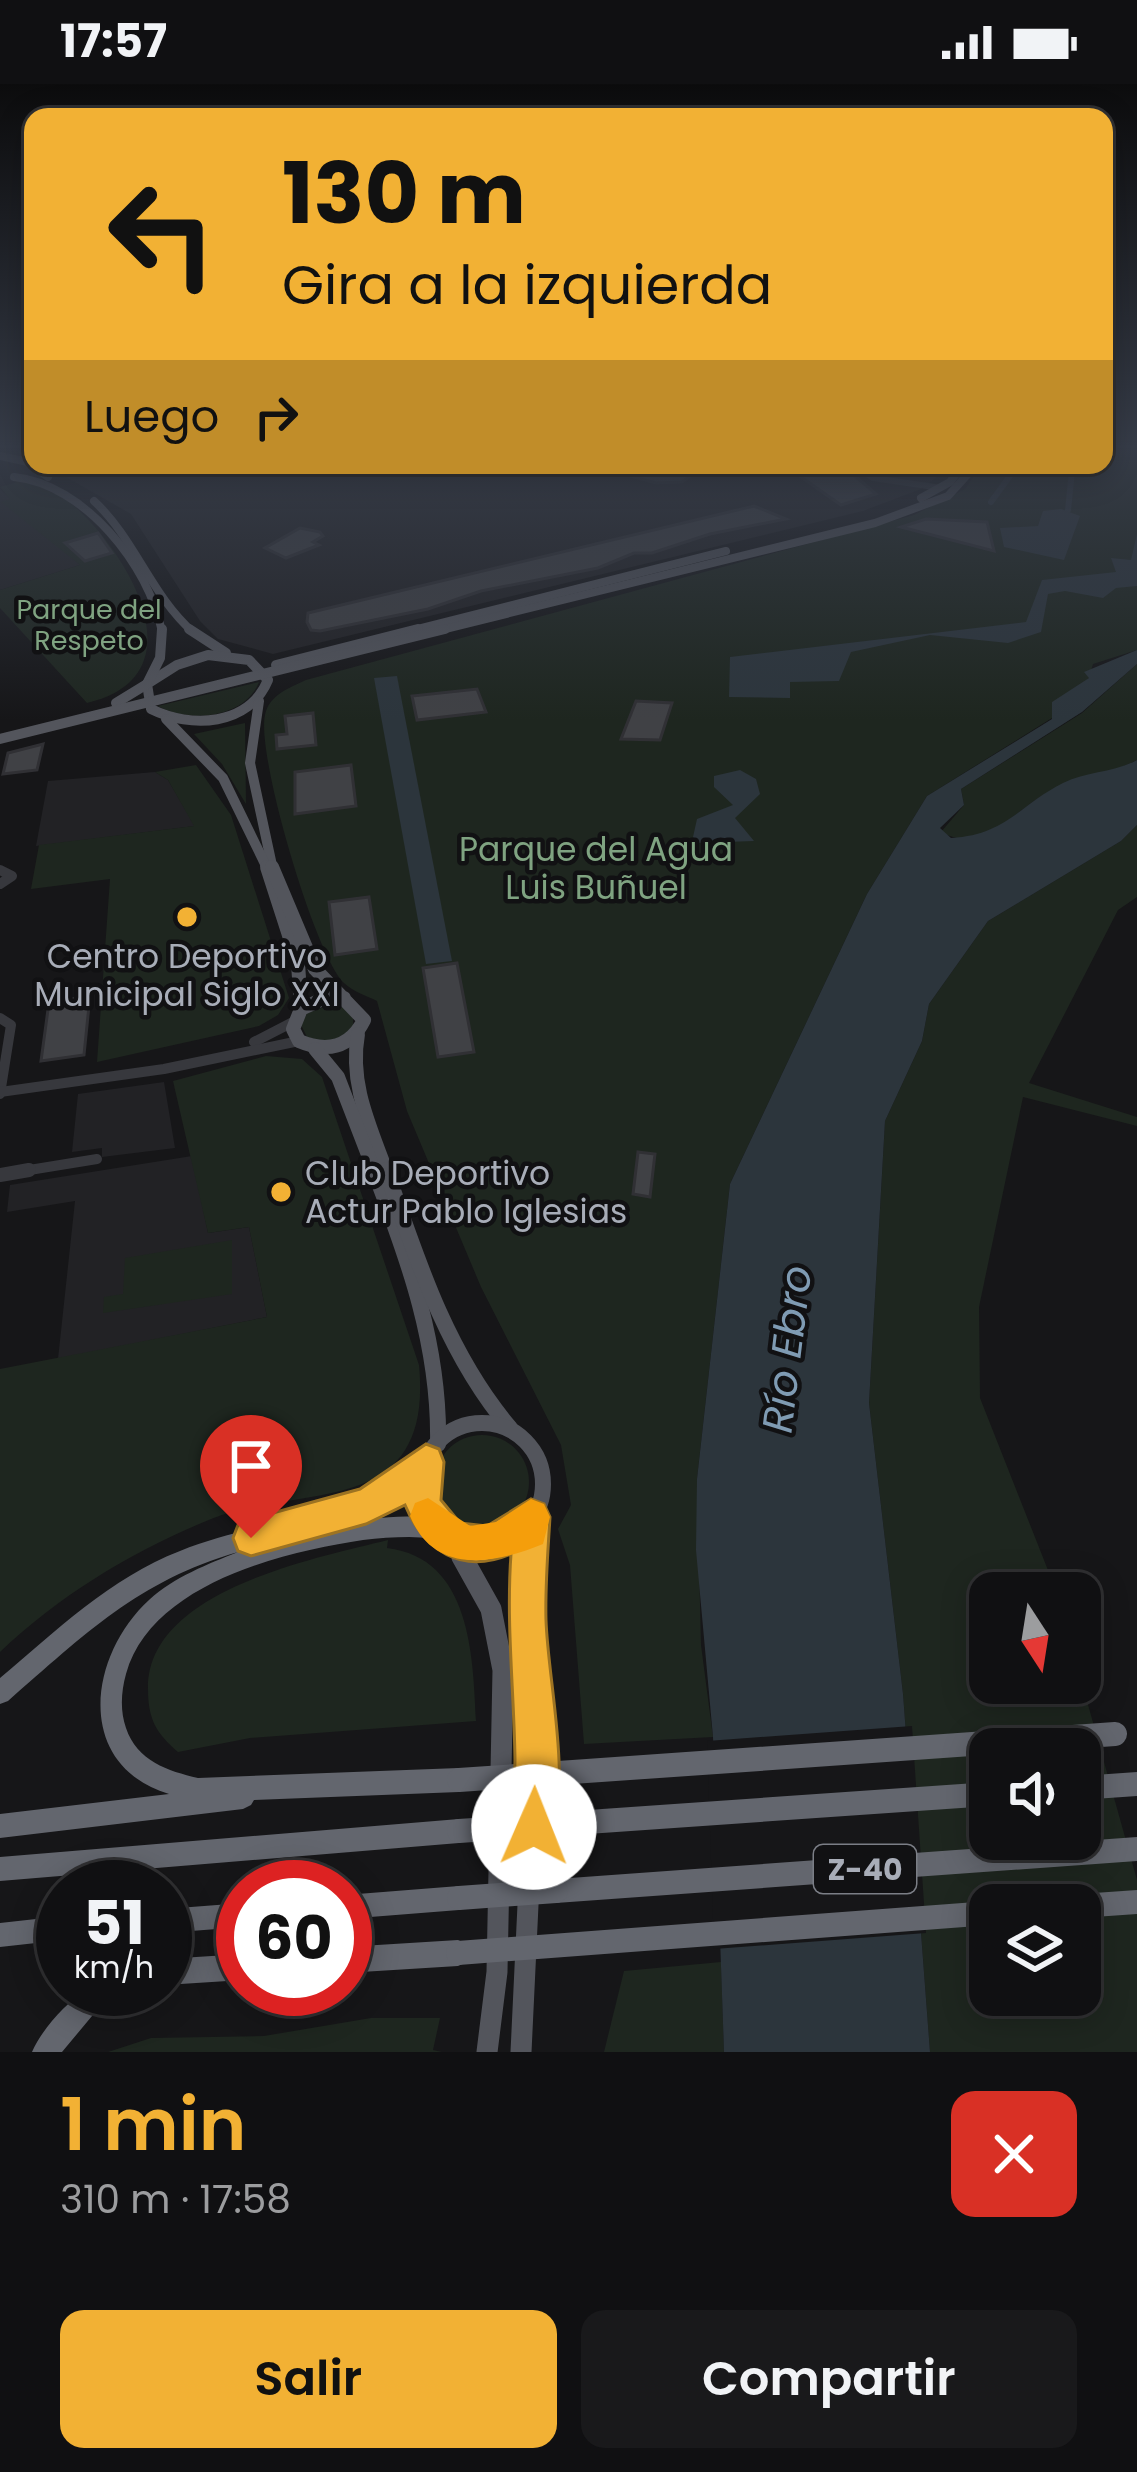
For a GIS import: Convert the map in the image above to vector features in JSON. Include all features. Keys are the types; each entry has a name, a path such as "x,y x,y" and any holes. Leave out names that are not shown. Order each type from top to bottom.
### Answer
{"highway":[{"path":"0,1693 143,1579 216,1547 366,1506 392,1492 432,1453"},
{"path":"446,1534 373,1527 230,1565 158,1606 118,1665 112,1700 116,1739 146,1777 198,1790 459,1780 1126,1734"},
{"path":"1101,1787 1134,1785"},
{"path":"0,1826 336,1787"},
{"name":"Z-40","path":"0,1869 969,1796"},
{"name":"Z-40","path":"372,1905 1137,1849"},
{"path":"1101,1905 1137,1902"},
{"path":"372,1959 969,1915"},
{"path":"0,1935 36,1931"},
{"path":"45,2052 75,2016"}],"main road":[{"path":"113,536 161,622 162,653 149,680 152,708 208,760 244,813 302,974 297,1016 307,1044 338,1077 436,1348 442,1399 423,1504 491,1609 503,1670 501,1862 487,2052"},
{"path":"121,536 180,626 233,656 296,665 816,536"},
{"path":"119,707 152,708 265,673 781,536"},
{"path":"119,707 149,680 189,659 233,656"},
{"path":"249,660 265,673"},
{"path":"0,735 119,707 219,718 264,693 296,665"},
{"path":"265,673 250,752 256,813 310,959 323,983 362,1012 353,1063 357,1089 460,1359 473,1385 534,1450 541,1466 539,1501 519,1531 487,1545 446,1534"},
{"path":"297,1016 316,1000 344,998"},
{"path":"307,1044 343,1045 358,1034"},
{"path":"432,1453 480,1423 510,1429"},
{"path":"521,2052 536,1758 526,1617 531,1517"}],"street":[{"path":"0,870 12,876 0,884"},
{"path":"225,1054 297,1016"},
{"path":"0,1018 11,1024 0,1093 307,1044"},
{"path":"0,1175 97,1160"}],"shaded area":[{"path":"0,536 48,536 80,565 0,590"},
{"path":"145,536 761,536 273,654 218,639 200,621"},
{"path":"155,772 168,780 195,826 36,846 48,781"},
{"path":"164,1082 175,1148 102,1157 102,1148 72,1152 78,1094"},
{"path":"192,1156 208,1233 249,1227 267,1317 58,1359 75,1201 7,1212 10,1185"}],"green space":[{"name":"Parque del Respeto","path":"43,536 102,536 133,584 144,614 147,643 140,668 121,689 87,703 0,608 0,590 80,565"},
{"name":"Parque del Agua Luis Buñuel","path":"837,536 1137,536 1137,650 1093,664 1089,678 1052,718 927,796 867,894 730,1184 697,1479 701,1645 713,1737 584,1744 570,1565 558,1529 571,1505 561,1445 481,1287 407,1111 377,1001 344,983 318,935 278,810 265,715 281,693 306,680"},
{"path":"1137,664 1137,760 1049,792 985,834 956,838 941,832 964,805 961,789 1082,713"},
{"path":"259,682 242,704 214,714 184,715 158,706"},
{"path":"245,723 246,804 222,764 194,734"},
{"name":"Centro Deportivo Municipal Siglo XXI","path":"196,765 231,815 289,998 278,1015 259,1026 97,1062 110,879 31,889 39,845 194,826 168,780 155,772"},
{"path":"1137,825 1137,897 1118,910 1029,1083 1137,1117 1137,1126 1023,1097 979,1307 980,1398 1049,1572 969,1572 969,1704 1088,1704 1095,1728 969,1728 969,1860 1101,1860 1101,1751 1137,1880 1137,2052 930,2052 903,1694 869,1403 885,1121 922,1041 929,1004 988,921 1121,841"},
{"path":"336,1003 353,1014 353,1027 332,1040 307,1037 301,1025 307,1013"},
{"path":"266,1056 302,1059 322,1077 419,1365 418,1415 405,1450 383,1473 354,1487 246,1508 154,1545 73,1593 0,1652 0,1369 267,1317 249,1227 208,1233 173,1081"},
{"path":"232,1240 232,1294 103,1313 104,1297 123,1294 125,1258"},
{"path":"482,1435 515,1449 529,1482 515,1515 482,1529 449,1515 435,1482 449,1449"},
{"path":"388,1540 387,1548 415,1556 436,1570 451,1590 469,1640 476,1721 250,1738 178,1752 164,1738 152,1717 148,1689 155,1655 174,1627 239,1585"},
{"path":"721,1962 724,2052 604,2052 624,1971"},
{"path":"371,2018 440,2018 433,2050 442,2052 108,2052 151,2038 264,2036"}],"water":[{"path":"1002,536 1073,536 1064,560 1004,547"},
{"path":"1137,536 1137,586 1116,588 1103,598 1065,591 1048,594 1041,632 1008,643 930,635 851,652 839,681 790,682 790,698 729,697 730,657 1026,622 1042,580 1116,572 1111,558 1131,560"},
{"name":"Río Ebro","path":"1137,650 1137,664 1082,712 961,789 964,805 940,828 951,838 986,831 1063,783 1137,760 1137,825 1121,841 988,921 929,1004 922,1041 885,1121 869,1403 903,1694 930,2052 724,2052 713,1737 696,1550 697,1479 730,1184 867,894 927,796 1052,719 1052,702 1089,678 1084,672"},
{"path":"397,676 452,961 426,964 374,678"},
{"path":"740,770 756,779 760,794 735,818 754,841 698,843 693,837 697,819 733,805 714,787 714,776"}],"pier":[{"path":"912,1726 926,1933 714,1949 707,1741"}],"building":[{"path":"100,536 112,553 85,561 65,543"},
{"path":"286,536 323,536 313,542 319,545 286,558 265,548"},
{"path":"630,536 704,536 652,553 634,553 598,568 320,631 311,630 308,613"},
{"path":"935,536 990,536 994,551"},
{"path":"477,689 486,712 417,720 412,696"},
{"path":"636,701 672,703 660,740 621,739"},
{"path":"313,713 316,745 277,749 276,735 287,734 285,716"},
{"path":"43,744 37,770 3,774 8,753"},
{"path":"351,765 356,806 295,814 295,772"},
{"path":"369,897 377,949 335,955 329,902"},
{"path":"457,963 474,1052 438,1057 423,968"},
{"path":"90,996 84,1055 41,1061 49,1002"},
{"path":"638,1152 655,1154 650,1197 633,1194"}],"slow traffic":[{"path":"428,1516 453,1540 470,1545 504,1540 531,1517 530,1531"}],"place":[{"name":"Centro Deportivo Municipal Siglo XXI","path":"187,917"},
{"name":"Club Deportivo Actur Pablo Iglesias","path":"281,1192"}],"route":[{"path":"251,1538 366,1506 392,1492 426,1462 423,1504 438,1529 453,1540 487,1545 504,1540 531,1517 526,1617 536,1758 534,1827"}]}
